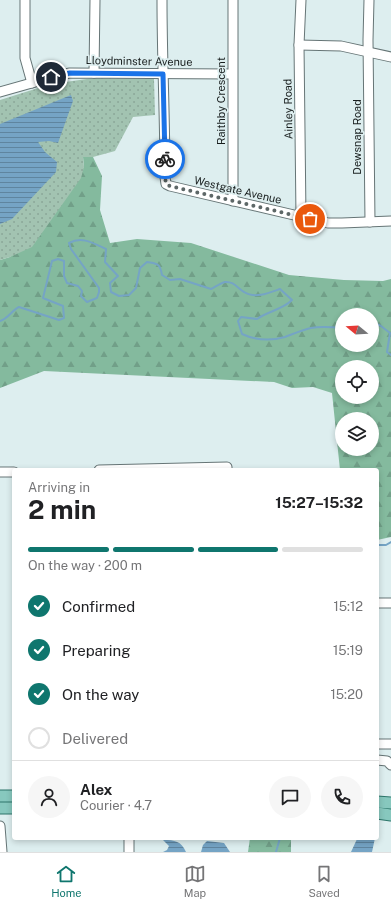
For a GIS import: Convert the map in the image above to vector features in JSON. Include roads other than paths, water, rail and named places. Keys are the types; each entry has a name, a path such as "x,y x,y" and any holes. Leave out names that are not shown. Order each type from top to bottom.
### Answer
{"main road":[{"path":"0,796 12,796"},
{"path":"379,802 391,803"},
{"path":"0,808 12,808"},
{"path":"379,813 391,815"}],"street":[{"path":"25,0 25,58 32,83"},
{"path":"94,72 95,0"},
{"path":"162,0 163,74"},
{"name":"Raithby Crescent","path":"233,201 232,74 234,0"},
{"name":"Ainley Road","path":"301,0 299,45 301,217"},
{"name":"Dewsnap Road","path":"369,0 368,52 370,222"},
{"path":"299,45 341,46 391,57"},
{"name":"Lloydminster Avenue","path":"0,92 60,74 94,72 232,74"},
{"name":"Westgate Avenue","path":"163,74 166,184 328,223 391,221"},
{"path":"184,468 227,468"},
{"path":"0,472 12,472"},
{"path":"379,603 391,603"},
{"path":"379,744 391,744"},
{"path":"379,760 386,761 391,765"},
{"path":"0,826 2,852"},
{"path":"129,840 129,852"}],"water":[{"path":"71,95 73,101 58,143 49,141 38,142 45,152 57,162 56,172 12,219 0,224 0,124"},
{"path":"163,840 171,840 180,843 186,852 163,852 167,850 169,846"},
{"path":"357,840 375,840 372,852 351,852"},
{"path":"207,841 224,843 230,852 201,852 203,845"}],"waterway":[{"path":"0,321 19,307 59,320 64,318 63,306 43,298 52,261 58,259 64,261 64,276 67,283 78,286 82,291 81,296 87,302 97,298 99,288 71,249 69,243 83,240 106,249 105,262 118,276 110,283 111,292 119,296 129,295 136,288 140,268 147,262 158,265 162,275 170,280 180,279 211,289 228,282 244,292 253,295 262,295 280,289 292,300 284,306 257,319 241,317 238,321 242,334 247,336 258,339 274,339 285,337 311,328 335,328"},
{"path":"379,325 390,333 387,352 391,355"},
{"path":"379,545 386,545 391,542"},
{"path":"276,852 279,840"}]}
